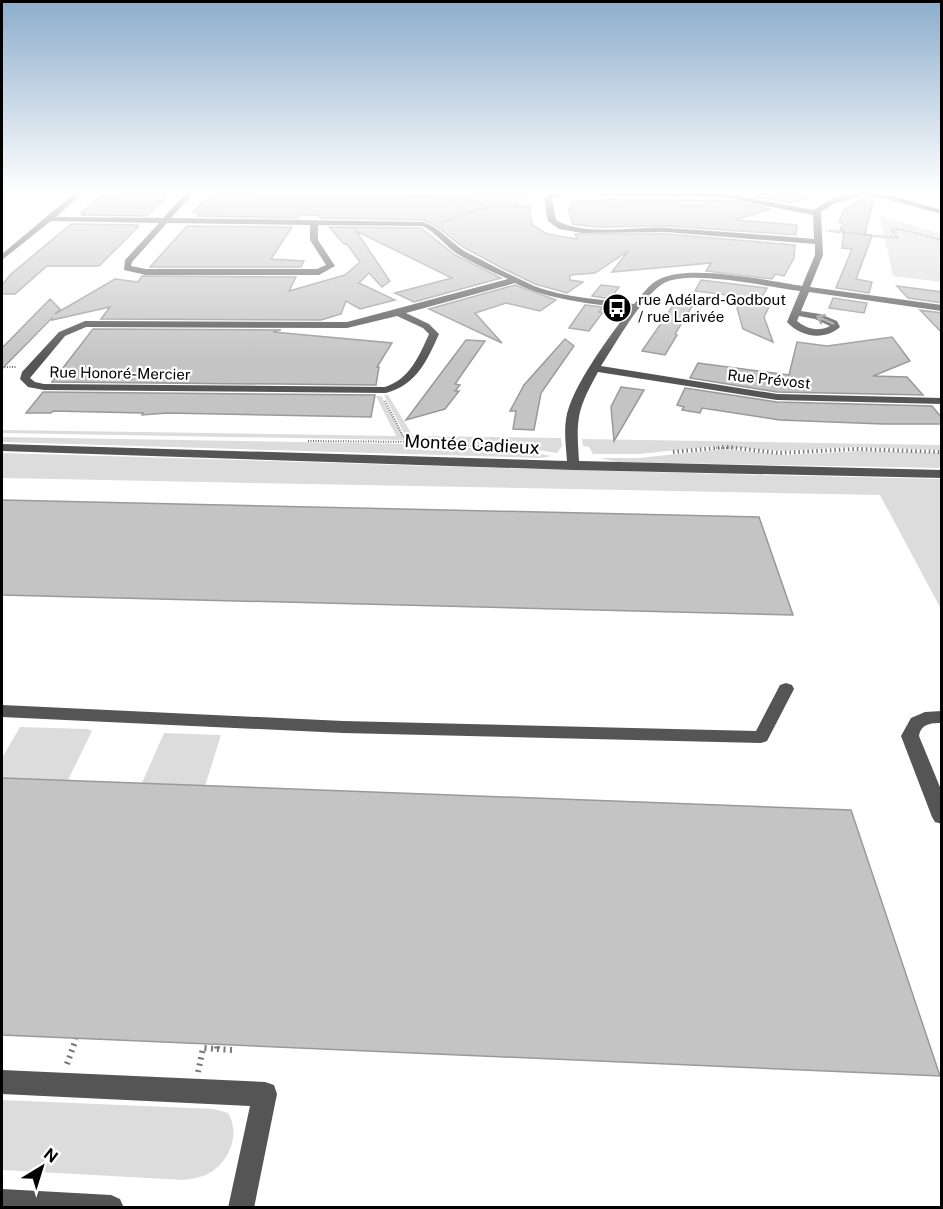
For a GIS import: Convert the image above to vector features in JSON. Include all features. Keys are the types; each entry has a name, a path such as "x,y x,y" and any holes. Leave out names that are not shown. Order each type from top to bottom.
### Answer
{"street":[{"path":"2,258 14,248"},
{"path":"140,248 128,262 126,266 128,269 146,272 319,272 331,266 319,248"},
{"path":"454,248 516,280 552,294 638,307"},
{"path":"796,312 819,255 819,248"},
{"path":"573,466 572,414 580,391 638,307 656,285 666,280 687,276 719,277 942,308"},
{"name":"Rue Honoré-Mercier","path":"398,313 426,326 434,334 410,379 398,387 386,390 44,387 32,385 25,379 26,374 62,334 85,324 338,326 362,323 516,280"},
{"name":"Rue Prévost","path":"594,368 777,397 942,401"},
{"name":"Montée Cadieux","path":"2,448 450,460 573,466 942,474"},
{"path":"2,711 343,727 761,737 786,689"},
{"path":"942,717 929,717 917,721 911,727 910,736 942,817"},
{"path":"2,1082 265,1094 241,1208"},
{"path":"2,1202 111,1208"}],"path":[{"path":"382,395 403,435 411,442"},
{"path":"662,453 714,447 779,453 855,449 942,452"},
{"path":"203,1048 217,1047 234,1050"}],"shaded area":[{"path":"887,248 941,248 941,282 893,276"},
{"path":"384,395 388,395 413,436 561,438 562,446 557,453 518,447 411,440 405,435"},
{"path":"376,396 381,396 406,440 2,433 2,430 396,436"},
{"path":"2,437 411,444 531,452 552,456 540,458 2,442"},
{"path":"582,439 941,445 942,450 852,447 781,451 717,446 639,454 593,454 589,447 583,446"},
{"path":"723,449 785,455 860,451 941,453 942,468 618,462 599,458 639,458"},
{"path":"2,453 941,479 941,609 880,495 2,478"},
{"path":"20,727 92,731 68,780 2,778 2,758"},
{"path":"164,733 221,735 205,786 142,783"},
{"path":"2,1100 214,1109 228,1113 232,1122 233,1141 225,1158 212,1172 184,1180 2,1170"}],"building":[{"path":"42,248 117,248 99,266 47,266 15,294 2,294 2,285 11,274"},
{"path":"167,248 278,248 271,259 304,261 301,267 150,267"},
{"path":"350,248 368,248 390,281 382,287 369,273 359,283 395,300 360,309 346,301 341,314 321,320 101,319 110,307 52,320 52,318 2,369 2,348 50,299 60,309 55,314 115,279 138,282 142,276 296,277 289,291 345,275 360,262"},
{"path":"392,248 447,248 455,255 501,278 414,302 395,293 452,278"},
{"path":"466,248 795,248 794,258 784,276 775,274 772,279 706,271 711,263 612,272 628,251 595,273 570,275 570,280 583,282 567,293 535,284"},
{"path":"846,248 867,248 856,279 872,282 869,293 836,288 852,249"},
{"path":"701,280 767,288 758,304 770,305 764,317 773,342 743,329 737,308 743,297 695,291"},
{"path":"515,285 556,300 540,311 506,303 475,313 502,343 429,309"},
{"path":"601,285 619,287 610,299 592,296"},
{"path":"897,286 942,292 942,303 908,298"},
{"path":"679,297 696,300 665,355 642,351"},
{"path":"833,298 867,303 864,313 829,308"},
{"path":"585,305 603,307 599,312 603,312 589,331 569,328"},
{"path":"920,310 942,313 942,333"},
{"path":"93,329 281,330 273,332 392,343 377,367 379,367 376,385 52,382"},
{"path":"892,337 910,361 873,376 907,377 923,395 777,392 690,378 698,363 789,375 797,342 827,346"},
{"path":"565,339 574,346 541,393 534,430 513,429 516,411 510,411 524,385"},
{"path":"466,340 485,341 455,384 460,385 455,391 459,391 445,409 406,420"},
{"path":"621,387 644,390 614,441 611,407"},
{"path":"685,388 777,402 932,406 942,418 942,424 780,420 702,408 700,413 682,410 684,407 677,405"},
{"path":"43,392 375,395 371,417 167,413 142,415 143,413 53,411 51,413 26,413"},
{"path":"2,500 759,517 793,615 2,595"},
{"path":"2,778 851,810 940,1076 2,1035"}],"place":[{"name":"rue Adélard-Godbout / rue Larivée","path":"617,308"}]}
